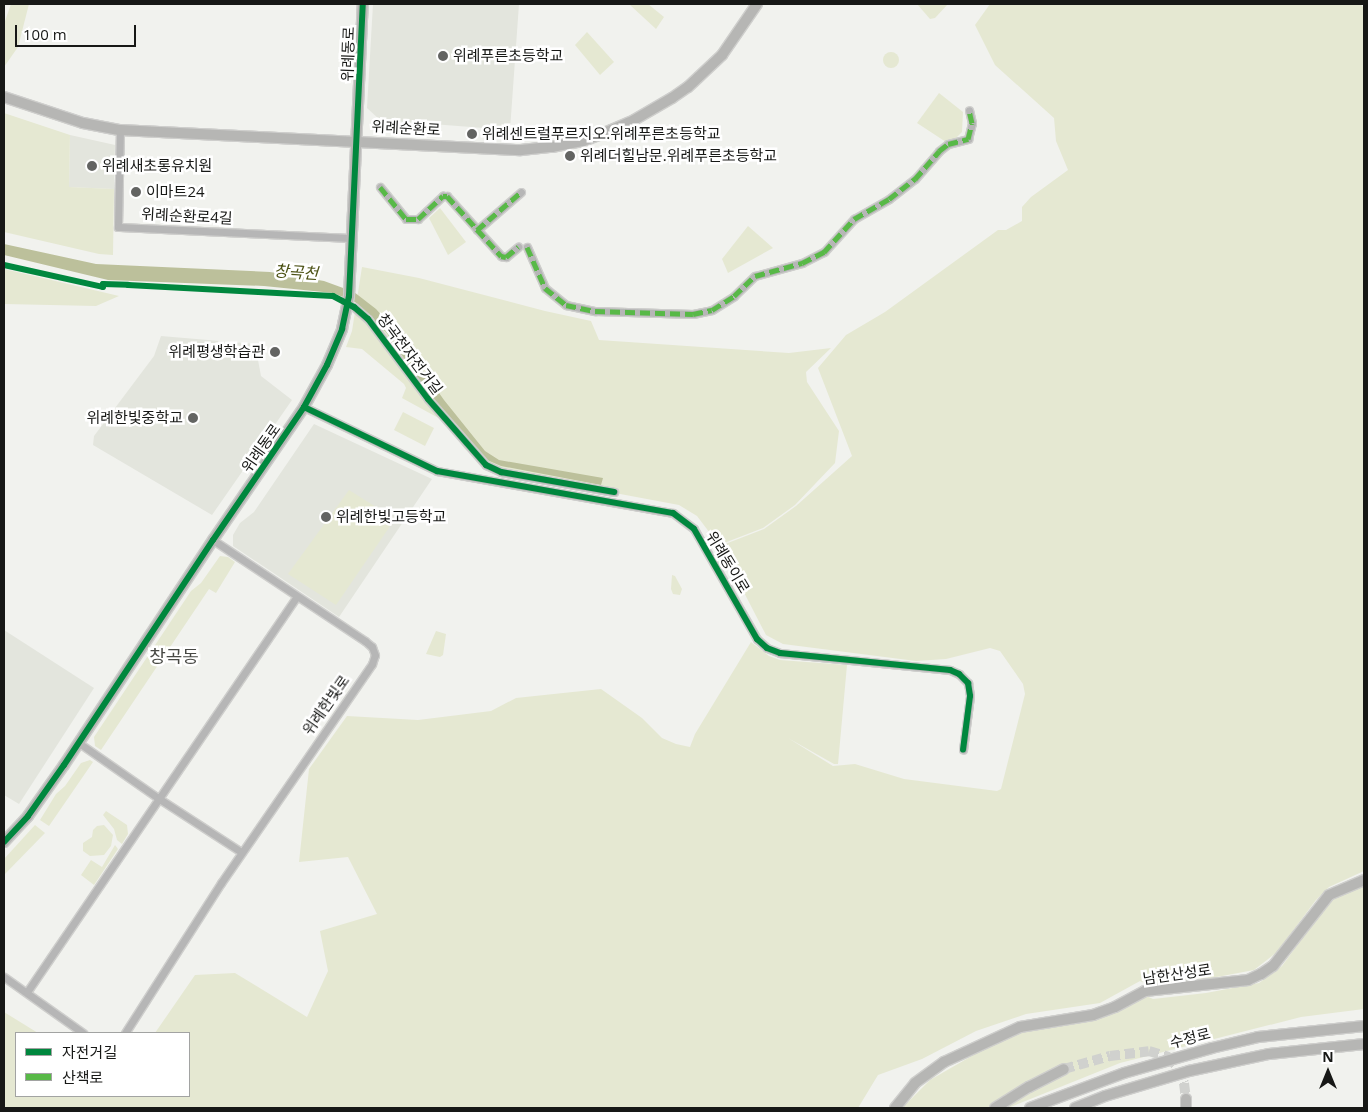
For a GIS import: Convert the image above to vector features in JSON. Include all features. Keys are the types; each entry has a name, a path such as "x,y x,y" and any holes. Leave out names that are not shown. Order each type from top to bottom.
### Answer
{"street":[{"name":"위례동로","path":"4,842 28,816 79,743 213,540 304,407 327,365 342,329 346,313 351,263 363,4"},
{"name":"위례순환로","path":"4,96 83,122 120,130 521,150 552,148 583,141 634,120 688,87 722,55 757,4"},
{"path":"527,247 545,288 566,305 594,310 693,314 712,310 734,296 755,276 802,263 824,252 854,219 889,199 914,180 939,151 948,144 968,139 972,123 969,110"},
{"name":"위례순환로4길","path":"120,130 118,227 352,238"},
{"path":"380,187 406,219 418,219 443,196 448,196 500,256 506,257 518,247"},
{"path":"478,230 522,192"},
{"name":"창곡천자전거길","path":"354,307 368,319 428,399 486,465 501,472 614,492"},
{"name":"위례동이로","path":"304,407 437,471 673,513 694,529 757,639 767,648 780,653 950,670 960,674 968,683 970,696 963,750"},
{"name":"위례한빛로","path":"126,1032 241,852 372,664 375,655 372,647 365,641 296,597 213,540"},
{"path":"27,992 296,597"},
{"path":"79,743 158,798 241,852"},
{"name":"남한산성로","path":"895,1108 915,1083 944,1062 1020,1027 1094,1015 1115,1008 1145,991 1248,980 1262,974 1273,966 1329,895 1364,880"},
{"path":"4,977 82,1032"},
{"name":"수정로","path":"1030,1108 1124,1073 1212,1048 1258,1037 1364,1026"},
{"path":"1075,1108 1106,1096 1189,1071 1270,1054 1364,1044"},
{"path":"995,1108 1029,1087 1064,1069"}],"shaded area":[{"path":"11,4 29,4 18,47 4,67 4,24"},
{"name":"위례푸른초등학교","path":"373,4 519,4 510,130 380,120 367,108"},
{"path":"648,4 664,17 656,29 630,5"},
{"path":"917,4 948,4 935,18 930,19"},
{"path":"990,4 1360,4 1364,8 1364,871 1329,887 1316,900 1277,952 1254,970 1201,980 1149,985 1140,981 1100,1003 1026,1014 976,1031 922,1059 878,1075 858,1108 4,1108 4,1012 36,1032 15,1032 15,1097 190,1097 190,1032 156,1032 195,975 235,973 307,1017 328,971 320,931 377,914 348,857 299,862 309,769 347,716 418,720 491,711 516,698 601,689 642,718 662,738 690,747 695,734 751,642 769,656 780,660 847,665 838,764 834,764 788,738 833,766 855,764 904,779 997,791 1001,789 1025,694 1023,684 1000,651 990,648 946,659 916,661 783,644 766,635 720,546 764,529 796,506 852,456 818,368 846,335 885,312 998,230 1006,230 1022,221 1022,207 1031,197 1068,170 1056,141 1054,118 995,65 975,25"},
{"path":"587,32 614,62 600,75 575,45"},
{"path":"888,52 894,52 899,57 897,66 888,68 883,63 883,57"},
{"path":"939,93 963,112 962,132 954,140 946,142 917,123"},
{"path":"4,113 70,135 69,187 114,189 113,255 99,254 4,232"},
{"name":"위례새초롱유치원","path":"70,135 115,145 114,189 69,187"},
{"path":"440,208 466,242 448,255 429,218"},
{"path":"748,226 773,248 728,273 722,259"},
{"path":"4,244 96,264 270,272 324,281 354,292 376,309 393,328 444,400 485,451 499,460 603,478 601,485 501,466 487,460 430,397 386,332 355,302 333,293 264,286 108,280 4,255"},
{"path":"362,267 419,278 591,321 599,340 789,353 831,348 806,372 807,382 839,431 835,463 795,505 763,528 719,545 697,516 679,505 487,469 465,449 444,421 402,398 406,388 404,384 362,349 346,347 352,331"},
{"path":"4,269 119,296 96,306 4,304"},
{"name":"위례한빛중학교","path":"161,336 255,344 261,376 292,400 212,515 93,445 94,436 154,356"},
{"path":"403,412 434,428 425,446 394,430"},
{"name":"위례한빛고등학교","path":"314,424 432,479 339,617 233,546 233,535 240,523 254,512"},
{"path":"349,490 395,519 336,605 288,574"},
{"path":"220,556 228,557 235,562 216,593 209,589 101,750 95,746 94,737 191,591 201,583"},
{"path":"672,575 675,576 682,589 680,595 673,594 671,589"},
{"path":"4,630 94,688 19,804 4,795"},
{"path":"436,631 446,634 443,655 440,657 426,654"},
{"path":"90,760 93,762 49,826 40,820 56,794 65,786 81,763"},
{"path":"106,811 127,825 128,834 122,844 117,840 114,829 103,815"},
{"path":"35,825 45,833 4,875 4,859"},
{"path":"104,825 113,835 111,846 104,855 90,856 83,851 83,843 92,837 93,830 97,826"},
{"path":"115,845 118,849 94,885 81,875 91,860 102,867"},
{"path":"1364,886 1364,1009 1301,1017 1120,1063 1008,1108 902,1108 930,1080 996,1042 1030,1028 1055,1026 1105,1016 1144,995 1153,999 1206,993 1259,983 1282,966 1320,914 1333,900"}],"tunnel":[{"path":"1064,1069 1110,1056 1149,1051 1169,1057 1178,1068 1184,1083 1186,1099"}],"marked path":[{"path":"527,247 545,288 566,305 595,311 693,314 712,310 734,296 755,276 802,263 824,252 854,219 889,199 915,179 939,151 948,144 968,139 972,123 969,110"},
{"path":"380,187 406,219 418,219 443,196 447,196 501,256 506,257 518,247"},
{"path":"477,230 521,192"}],"cycle path":[{"path":"4,842 28,816 64,765 213,540 304,407 327,365 342,329 349,296 363,4"},
{"path":"4,265 103,287 103,284 333,296 354,307 368,319 428,399 486,465 501,472 614,492"},
{"path":"304,407 437,471 673,513 694,529 757,639 767,648 780,653 950,670 959,674 968,683 970,696 963,750"}],"place":[{"name":"위례푸른초등학교","path":"443,56"},
{"name":"위례센트럴푸르지오.위례푸른초등학교","path":"472,134"},
{"name":"위례더힐남문.위례푸른초등학교","path":"570,156"},
{"name":"위례새초롱유치원","path":"92,166"},
{"name":"이마트24","path":"136,192"},
{"name":"위례평생학습관","path":"275,352"},
{"name":"위례한빛중학교","path":"193,418"},
{"name":"위례한빛고등학교","path":"326,517"}],"district":[{"name":"창곡동","path":"174,656"}],"water label":[{"name":"창곡천","path":"296,272"}]}
